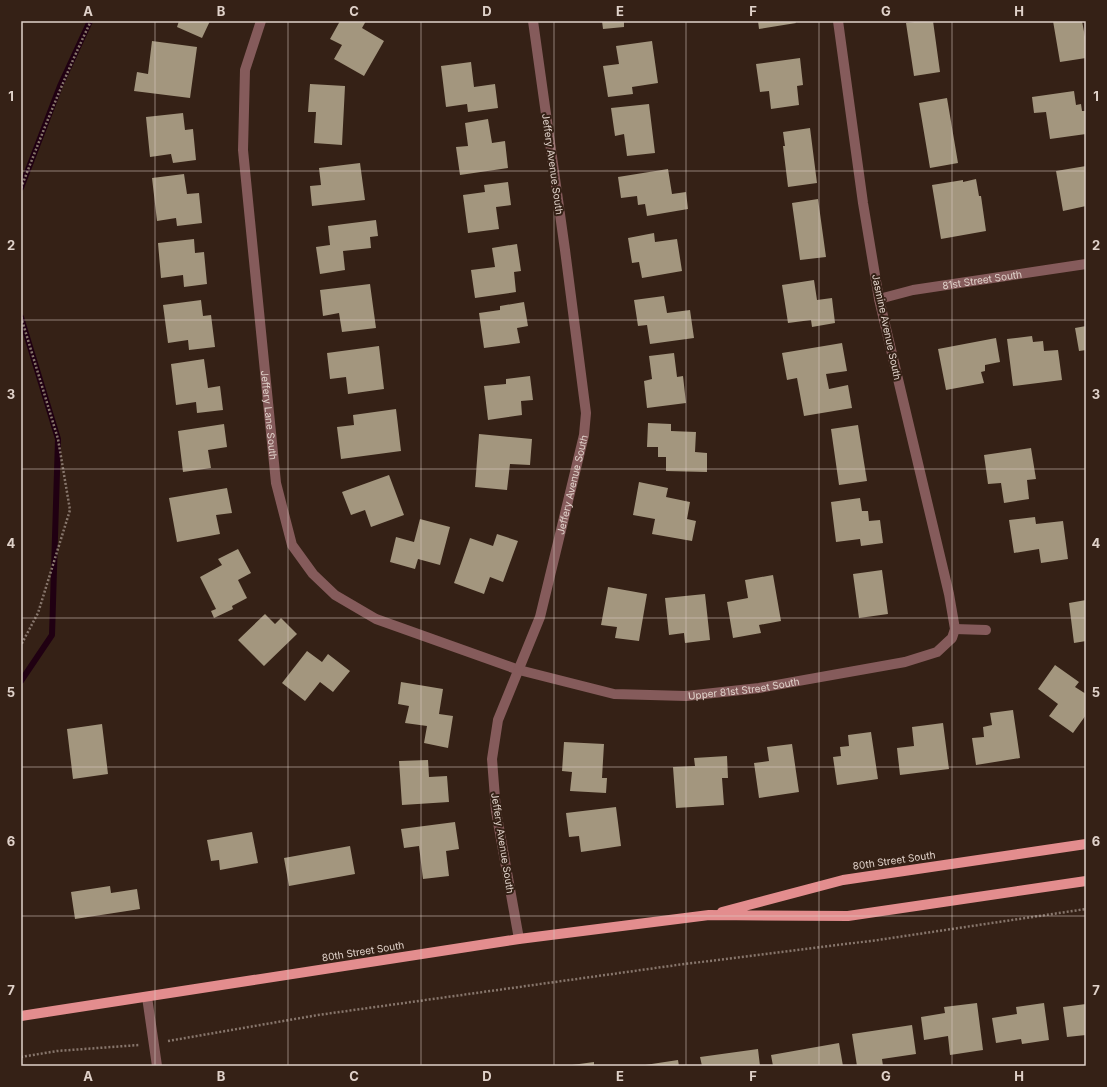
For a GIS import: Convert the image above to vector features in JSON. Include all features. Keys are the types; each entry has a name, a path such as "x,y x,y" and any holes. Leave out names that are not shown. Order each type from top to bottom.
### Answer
{"main road":[{"name":"80th Street South","path":"21,1016 519,939 709,915 843,880 1086,844"},
{"name":"80th Street South","path":"709,915 848,916 1086,881"}],"street":[{"name":"Jeffery Lane South","path":"261,21 245,70 243,150 276,483 292,545 313,574 335,595 376,619 519,670"},
{"name":"Jeffery Avenue South","path":"519,939 496,811 492,759 498,720 540,617 584,435 586,413 565,250 532,21"},
{"name":"Jasmine Avenue South","path":"838,21 863,203 879,299 949,594 955,628"},
{"name":"81st Street South","path":"879,299 913,290 1086,264"},
{"name":"Upper 81st Street South","path":"519,670 614,694 686,696 759,688 905,662 937,652 952,638 955,628"},
{"path":"955,628 986,630"},
{"path":"147,997 156,1066"}],"path":[{"path":"21,188 40,137 91,21"},
{"path":"21,317 58,439 70,510 38,613 21,645"},
{"path":"21,1057 57,1051 153,1044 325,1014 677,965 878,940 1086,909"}],"building":[{"path":"179,21 210,21 202,38 177,27"},
{"path":"340,21 366,21 362,28 384,41 364,76 334,59 342,45 330,39"},
{"path":"602,21 624,21 624,27 603,29"},
{"path":"758,21 795,21 796,23 759,29"},
{"path":"933,21 940,72 914,76 906,23"},
{"path":"1053,21 1082,21 1086,42 1086,58 1060,62"},
{"path":"152,41 197,47 190,98 134,91 137,72 148,74"},
{"path":"652,41 658,83 632,87 633,94 608,97 603,66 619,64 616,46"},
{"path":"800,58 803,85 797,86 799,105 771,109 769,91 760,92 756,64"},
{"path":"471,62 474,87 495,84 498,108 468,112 467,104 446,107 441,66"},
{"path":"310,84 345,86 342,145 314,143 316,112 308,112"},
{"path":"1074,91 1076,105 1081,104 1082,111 1086,111 1086,134 1050,139 1046,112 1034,113 1032,97"},
{"path":"947,98 958,163 930,168 919,103"},
{"path":"649,104 655,153 627,156 624,134 615,136 611,108"},
{"path":"183,113 185,130 193,129 196,160 173,163 171,154 150,157 146,117"},
{"path":"488,119 492,143 505,141 508,168 460,175 456,147 468,146 465,123"},
{"path":"810,128 817,183 788,187 783,146 785,146 783,132"},
{"path":"360,163 365,200 312,206 310,186 321,185 319,168"},
{"path":"1086,166 1086,206 1063,211 1056,171"},
{"path":"668,169 672,194 686,192 688,209 647,216 645,204 638,205 637,196 621,198 618,177"},
{"path":"184,174 187,194 199,193 202,223 177,226 176,218 157,221 152,178"},
{"path":"976,179 979,196 981,196 986,231 941,239 932,185 963,180 963,182"},
{"path":"508,182 511,205 496,207 499,229 468,233 463,195 485,192 484,185"},
{"path":"818,199 826,257 800,260 792,203"},
{"path":"376,220 378,236 370,237 371,248 343,251 345,270 320,274 316,247 330,245 328,226"},
{"path":"654,233 655,242 677,239 682,271 642,278 639,262 632,263 628,238"},
{"path":"194,239 195,253 204,252 207,284 184,287 183,275 161,278 158,243"},
{"path":"517,244 521,271 514,272 516,292 475,298 471,270 495,267 492,248"},
{"path":"814,280 817,300 832,298 835,323 812,327 811,320 788,323 782,285"},
{"path":"370,284 376,328 342,332 339,313 323,316 320,290"},
{"path":"664,296 667,313 690,310 694,338 650,344 647,325 638,326 634,300"},
{"path":"201,300 203,316 211,315 215,347 189,350 188,340 168,343 163,305"},
{"path":"524,302 528,326 517,328 520,343 484,348 479,313 500,310 500,306"},
{"path":"1086,326 1086,350 1079,351 1075,328"},
{"path":"1032,336 1033,342 1043,341 1044,351 1058,350 1062,380 1013,386 1007,339"},
{"path":"996,338 1000,362 985,365 985,371 981,372 984,383 946,390 938,349"},
{"path":"842,343 847,371 826,374 829,389 848,385 852,408 804,416 797,378 787,380 782,353"},
{"path":"379,346 384,389 348,394 346,377 330,379 327,353"},
{"path":"674,353 677,377 683,376 686,403 647,408 644,381 652,379 649,356"},
{"path":"204,359 208,388 220,386 223,410 197,413 196,402 176,405 171,364"},
{"path":"530,376 533,400 521,401 522,415 488,420 484,386 506,384 506,379"},
{"path":"396,409 401,451 341,459 337,427 354,425 353,415"},
{"path":"648,423 671,424 671,431 696,432 695,452 707,453 707,472 666,471 666,457 658,457 658,447 647,447"},
{"path":"224,424 227,447 208,450 211,468 183,472 178,431"},
{"path":"858,425 867,481 839,485 831,429"},
{"path":"479,434 532,439 530,465 510,464 507,490 475,487"},
{"path":"1031,448 1036,479 1027,480 1029,499 1004,503 1001,483 988,484 984,455"},
{"path":"389,475 404,515 371,527 365,510 351,515 342,492"},
{"path":"639,482 668,488 666,497 690,502 687,519 696,521 692,541 652,534 655,519 633,515"},
{"path":"227,488 232,513 216,515 220,534 177,542 169,498"},
{"path":"860,498 862,511 868,511 869,521 880,520 883,543 861,546 860,539 836,542 831,502"},
{"path":"1035,517 1036,524 1063,521 1068,559 1041,563 1039,549 1014,553 1009,520"},
{"path":"420,519 450,527 440,565 418,559 415,569 390,562 396,537 414,542"},
{"path":"497,534 518,541 503,582 490,577 484,594 454,583 470,538 493,546"},
{"path":"238,549 251,573 238,580 247,598 232,606 233,609 214,618 211,611 216,609 200,577 222,565 218,559"},
{"path":"882,570 888,614 859,618 853,574"},
{"path":"773,575 781,621 759,625 761,633 733,638 727,602 748,598 745,580"},
{"path":"608,587 647,594 639,641 615,638 617,627 601,625"},
{"path":"705,594 710,640 685,643 684,633 669,635 665,598"},
{"path":"1086,600 1086,641 1074,643 1069,603"},
{"path":"265,614 275,624 281,618 297,634 264,666 238,640"},
{"path":"307,651 322,662 328,654 350,671 333,692 320,682 305,701 282,683"},
{"path":"1055,665 1079,682 1075,687 1086,694 1086,715 1073,733 1049,716 1058,704 1038,689"},
{"path":"401,682 443,689 439,714 453,716 448,748 424,743 427,726 405,723 409,706 398,704"},
{"path":"1013,710 1020,758 976,765 972,738 984,737 983,727 992,725 990,713"},
{"path":"943,723 949,769 900,775 897,748 914,746 912,727"},
{"path":"102,724 108,774 73,779 67,729"},
{"path":"871,732 878,779 837,785 833,757 841,756 840,747 849,746 848,735"},
{"path":"564,742 604,744 602,778 607,778 606,793 570,791 572,772 562,771"},
{"path":"792,744 799,792 759,798 754,763 769,761 767,747"},
{"path":"727,756 728,778 722,778 724,805 676,808 673,767 695,766 694,758"},
{"path":"428,760 429,777 447,776 449,802 402,805 399,761"},
{"path":"616,807 621,846 581,852 579,836 569,837 566,813"},
{"path":"455,822 459,849 446,851 449,876 423,879 419,846 404,848 401,829"},
{"path":"252,832 258,863 220,870 219,860 211,861 207,840"},
{"path":"350,846 355,874 289,886 284,858"},
{"path":"110,886 111,893 137,889 140,909 75,919 71,892"},
{"path":"977,1003 983,1050 950,1055 948,1036 924,1040 921,1017 945,1013 944,1007"},
{"path":"1044,1003 1049,1040 1022,1044 1021,1039 996,1043 992,1018 1017,1014 1016,1007"},
{"path":"1086,1004 1086,1035 1067,1037 1063,1007"},
{"path":"912,1025 916,1054 882,1059 883,1066 857,1066 852,1034"},
{"path":"839,1043 843,1066 773,1066 771,1055"},
{"path":"758,1049 760,1066 702,1066 700,1057"},
{"path":"678,1060 679,1066 645,1066 645,1065"},
{"path":"594,1062 594,1066 572,1066 572,1065"}],"waterway":[{"path":"21,188 60,86 90,21"},
{"path":"21,317 58,439 52,635 21,681"}]}
